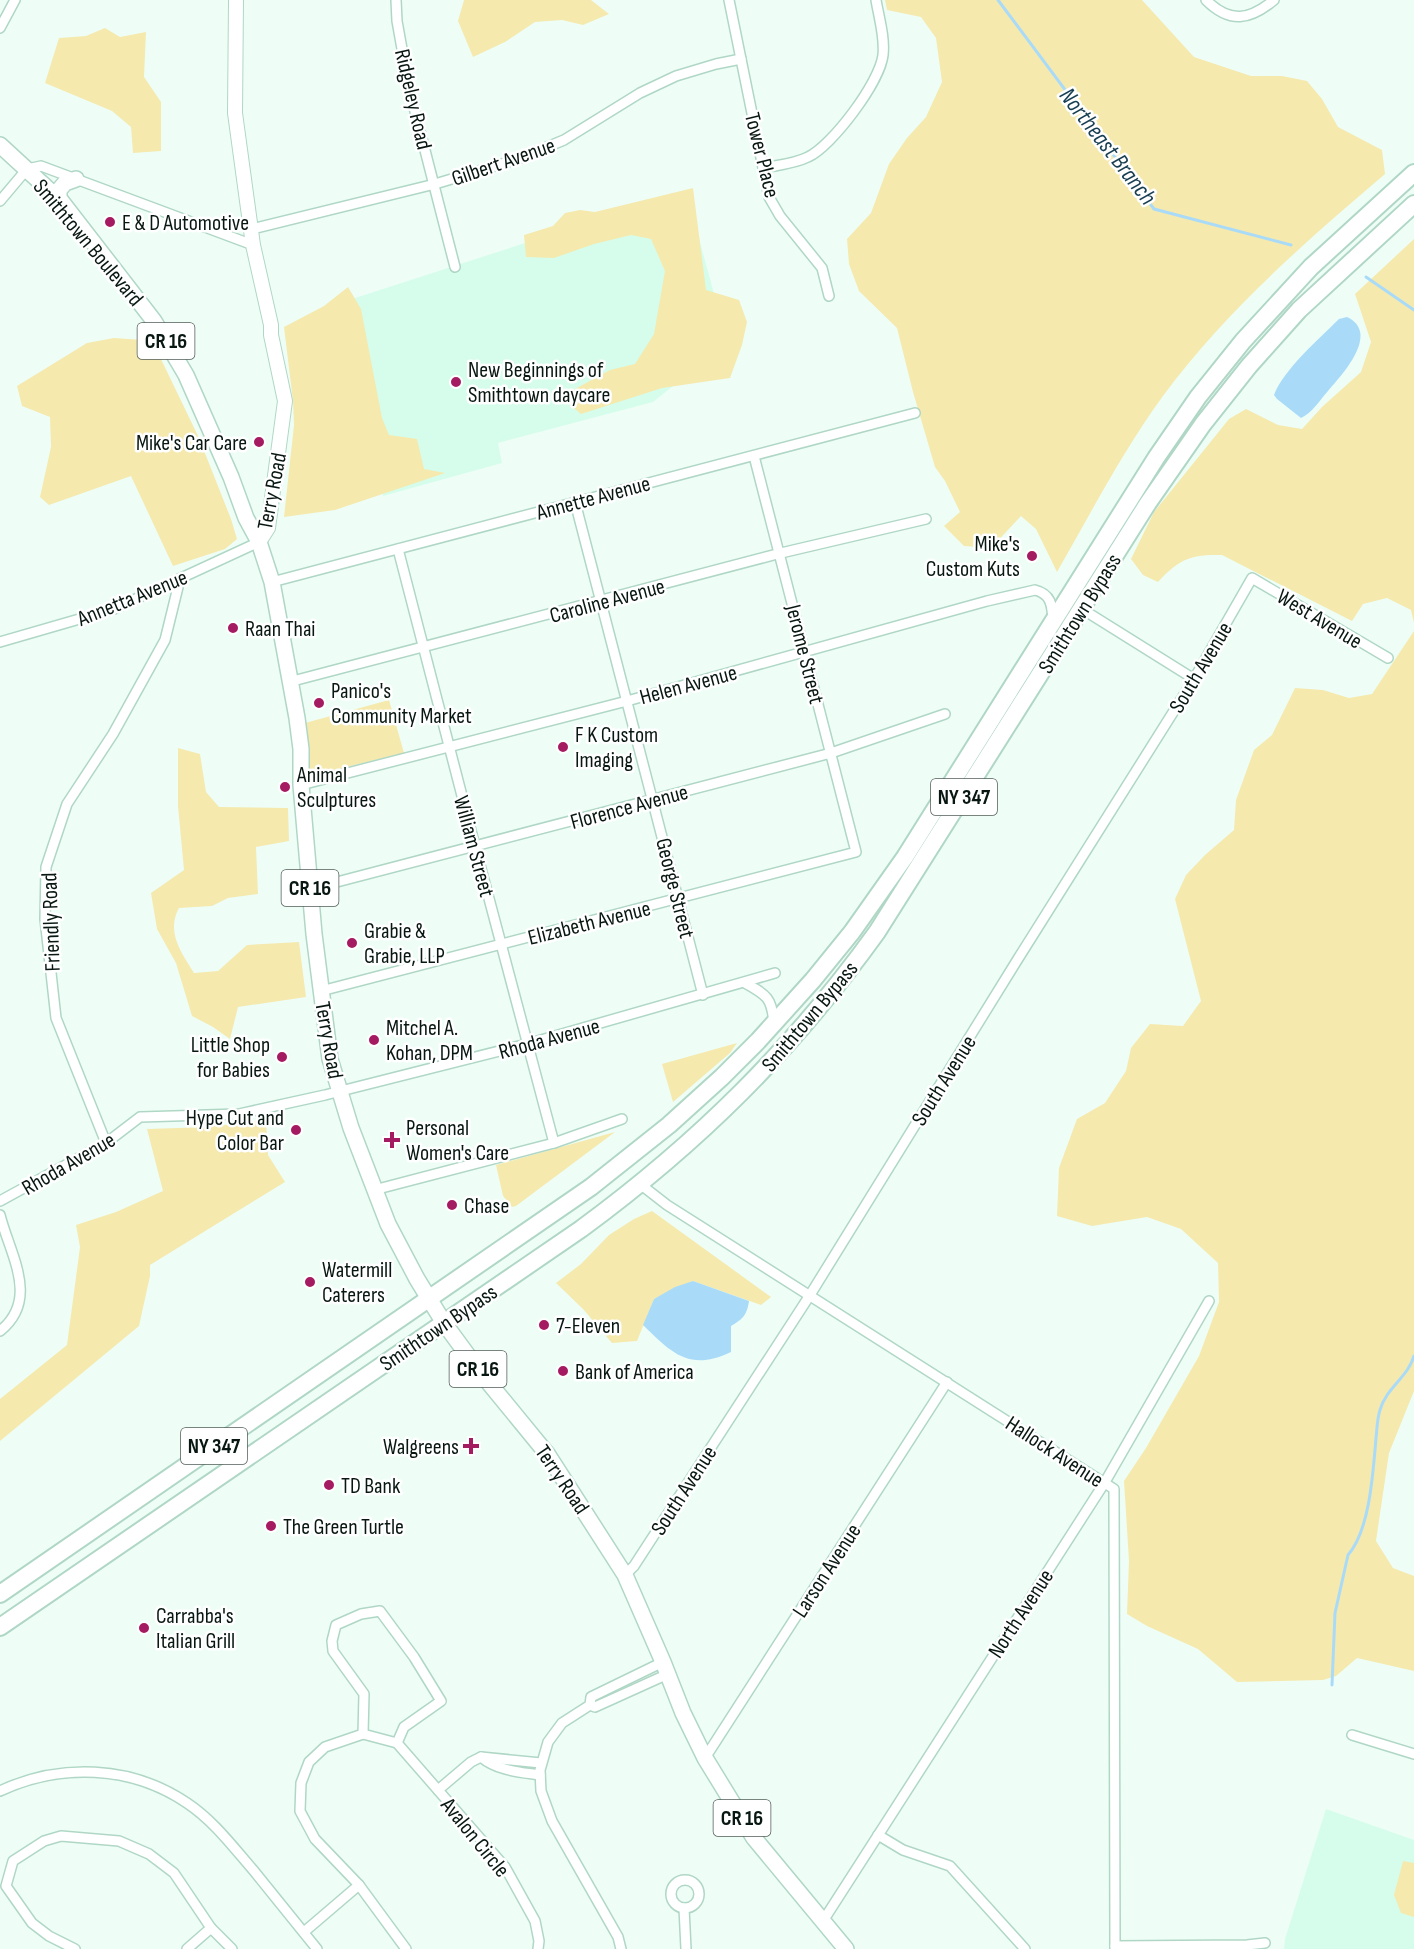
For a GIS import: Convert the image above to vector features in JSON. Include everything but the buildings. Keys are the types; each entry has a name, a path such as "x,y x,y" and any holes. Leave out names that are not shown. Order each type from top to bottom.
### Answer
{"highway":[{"name":"Smithtown Bypass","path":"0,1594 591,1187 631,1157 688,1108 741,1058 813,980 888,882 1156,458 1198,397 1232,354 1311,267 1414,173"},
{"name":"Smithtown Bypass","path":"0,1627 581,1229 640,1184 704,1130 745,1091 793,1040 846,974 894,908 1162,483 1196,434 1234,384 1299,310 1414,204"}],"main road":[{"name":"Smithtown Boulevard","path":"0,145 59,200 154,321 186,375 231,477 246,518 259,542"},
{"path":"59,200 59,190 65,183 76,179"},
{"name":"Terry Road","path":"259,542 272,582 298,729 310,889 330,1059 339,1092 374,1191 395,1237 444,1323 480,1372 548,1455 625,1575 683,1713 705,1758 754,1838 846,1949"}],"street":[{"path":"0,28 15,0"},
{"name":"Terry Road","path":"236,0 235,113 253,245 272,325 271,335 285,401 268,528 259,542"},
{"name":"Ridgeley Road","path":"396,0 397,21 409,88 455,267"},
{"name":"Tower Place","path":"729,0 769,197 780,216 822,268 829,296"},
{"path":"763,168 808,157 826,145 849,118 875,77 883,57 876,0"},
{"path":"1206,0 1218,11 1239,17 1260,12 1274,0"},
{"name":"Gilbert Avenue","path":"252,229 435,184 518,159 564,140 640,93 676,76 716,64 741,60"},
{"path":"0,201 27,169 41,166 253,245"},
{"name":"Annette Avenue","path":"272,582 915,412"},
{"name":"Jerome Street","path":"754,456 781,553 856,852"},
{"name":"George Street","path":"575,502 703,995"},
{"name":"Caroline Avenue","path":"289,682 781,553 926,519"},
{"name":"Annetta Avenue","path":"0,642 114,609 259,542"},
{"name":"William Street","path":"398,549 554,1143"},
{"name":"West Avenue","path":"1252,578 1388,658"},
{"name":"South Avenue","path":"625,1575 640,1556 810,1295 1194,679 1252,578"},
{"name":"Friendly Road","path":"106,1143 56,1018 45,919 46,867 67,804 113,734 165,640 180,579"},
{"name":"Helen Avenue","path":"301,785 627,701 987,601 1035,590 1045,594 1051,601 1053,622"},
{"path":"1082,609 1194,679"},
{"name":"Florence Avenue","path":"310,889 831,753 945,714"},
{"name":"Elizabeth Avenue","path":"321,991 856,852"},
{"name":"Rhoda Avenue","path":"0,1201 106,1143 140,1117 239,1114 339,1092 527,1044 775,973"},
{"path":"745,983 766,996 772,1008 774,1024"},
{"path":"374,1191 554,1143 622,1119"},
{"name":"Hallock Avenue","path":"640,1184 667,1205 1114,1489 1115,1948"},
{"path":"0,1215 21,1284 20,1304 14,1318 0,1331"},
{"name":"North Avenue","path":"823,1921 1105,1482 1209,1301"},
{"name":"Larson Avenue","path":"705,1758 947,1382"},
{"path":"363,1734 363,1694 333,1651 332,1641 336,1625 361,1614 380,1611 441,1701 404,1727 397,1743 363,1734 325,1747 309,1762 301,1783 300,1811 315,1839 359,1886 406,1949"},
{"path":"621,1949 618,1937 552,1821 541,1791 541,1763 548,1742 558,1728 590,1705 591,1696 633,1675 665,1668"},
{"path":"1352,1735 1414,1754"},
{"name":"Avalon Circle","path":"397,1743 505,1868 535,1921 539,1941 538,1949"},
{"path":"481,1757 541,1763"},
{"path":"481,1757 490,1764 503,1768 540,1775"},
{"name":"Avalon Circle","path":"438,1790 471,1762 481,1757"},
{"path":"0,1791 53,1774 92,1771 150,1783 169,1792 188,1803 209,1820 229,1841 317,1949"},
{"path":"878,1835 903,1850 950,1866 1025,1949"},
{"path":"75,1949 32,1923 6,1886 13,1861 44,1841 61,1836 119,1841 149,1854 174,1873 211,1928 232,1949"},
{"path":"304,1932 359,1886"},
{"path":"684,1908 686,1949"},
{"path":"187,1949 211,1928"},
{"path":"1115,1948 1247,1945 1265,1942"}],"shaded area":[{"path":"464,0 591,0 609,14 583,25 562,20 535,22 505,42 473,57 458,21"},
{"path":"885,0 1142,0 1194,57 1251,76 1282,76 1307,81 1322,99 1338,127 1382,150 1385,174 1296,252 1239,307 1187,365 1163,396 1120,461 1057,572 1036,529 1021,516 991,548 964,546 944,526 960,512 945,481 935,467 897,328 859,291 849,264 847,239 871,213 889,164 907,138 926,117 942,82 936,38 921,17 887,10"},
{"path":"105,28 120,37 146,32 144,77 161,102 161,151 133,153 131,127 112,111 45,83 59,38 86,36"},
{"path":"693,188 706,290 739,300 747,322 742,345 730,378 662,388 581,414 568,403 575,389 610,370 635,364 654,334 665,271 651,239 631,235 594,244 554,258 526,257 524,235 553,226 565,213 580,210 595,212"},
{"path":"686,191 721,319 708,358 653,402 498,443 502,463 383,496 349,300"},
{"path":"1414,239 1414,623 1411,610 1387,598 1363,604 1352,621 1222,555 1194,557 1186,560 1172,568 1158,582 1143,575 1131,559 1154,512 1229,419 1246,409 1278,425 1302,429 1322,407 1361,372 1371,342 1355,294"},
{"path":"348,287 361,309 382,418 389,435 417,439 424,469 445,473 335,510 284,517 294,425 284,327 324,306"},
{"path":"114,338 143,340 159,355 199,438 231,519 237,539 225,549 173,566 131,476 49,505 40,497 51,447 50,417 22,406 17,386 87,343"},
{"path":"1414,631 1414,1391 1389,1453 1376,1541 1393,1568 1414,1576 1414,1671 1357,1658 1336,1676 1323,1680 1237,1682 1198,1649 1147,1626 1127,1614 1129,1561 1124,1481 1146,1448 1199,1356 1219,1302 1218,1263 1181,1229 1147,1217 1092,1226 1057,1216 1059,1168 1077,1119 1105,1103 1126,1071 1131,1048 1150,1024 1183,1026 1201,1001 1175,899 1186,875 1234,830 1236,800 1254,750 1272,735 1295,688 1323,690 1349,698 1372,694"},
{"path":"389,700 404,753 309,776 305,723"},
{"path":"178,748 200,754 206,792 219,807 288,808 289,841 256,847 258,894 228,898 212,906 179,908 175,917 177,942 194,973 218,971 247,945 299,942 306,997 238,1007 230,1039 192,1016 176,963 157,929 151,893 184,870 178,806"},
{"path":"737,1043 730,1053 673,1102 662,1064"},
{"path":"266,1120 268,1155 285,1182 150,1265 150,1276 139,1326 0,1441 0,1399 67,1345 80,1247 76,1225 116,1212 163,1191 147,1129 208,1127"},
{"path":"615,1132 516,1206 512,1207 503,1196 496,1165"},
{"path":"652,1211 771,1297 761,1305 693,1281 654,1299 637,1341 612,1343 583,1309 556,1283 581,1264 609,1235"},
{"path":"1326,1809 1414,1840 1414,1949 1284,1949 1285,1939"},
{"path":"1403,1861 1414,1863 1414,1917 1401,1913 1394,1895"}],"water":[{"path":"1347,317 1357,324 1360,333 1360,343 1356,354 1316,406 1301,418 1274,395 1286,375 1303,355 1339,319"},
{"path":"693,1281 749,1301 744,1316 731,1326 731,1352 716,1358 692,1360 663,1344 643,1325 654,1299 675,1287"}],"waterway":[{"name":"Northeast Branch","path":"998,0 1154,209 1291,245"},
{"name":"Northeast Branch","path":"1366,277 1414,310"},
{"path":"1332,1685 1335,1613 1348,1555 1366,1516 1372,1483 1379,1413 1387,1395 1407,1370 1414,1356"}],"place":[{"name":"E & D Automotive","path":"110,222"},
{"name":"New Beginnings of Smithtown daycare","path":"456,382"},
{"name":"Mike's Car Care","path":"259,442"},
{"name":"Mike's Custom Kuts","path":"1032,556"},
{"name":"Raan Thai","path":"233,628"},
{"name":"Panico's Community Market","path":"319,703"},
{"name":"F K Custom Imaging","path":"563,747"},
{"name":"Animal Sculptures","path":"285,787"},
{"name":"Grabie & Grabie, LLP","path":"352,943"},
{"name":"Mitchel A. Kohan, DPM","path":"374,1040"},
{"name":"Little Shop for Babies","path":"282,1057"},
{"name":"Hype Cut and Color Bar","path":"296,1130"},
{"name":"Personal Women's Care","path":"392,1140"},
{"name":"Chase","path":"452,1205"},
{"name":"Watermill Caterers","path":"310,1282"},
{"name":"7-Eleven","path":"544,1325"},
{"name":"Bank of America","path":"563,1371"},
{"name":"Walgreens","path":"471,1446"},
{"name":"TD Bank","path":"329,1485"},
{"name":"The Green Turtle","path":"271,1526"},
{"name":"Carrabba's Italian Grill","path":"144,1628"}]}
